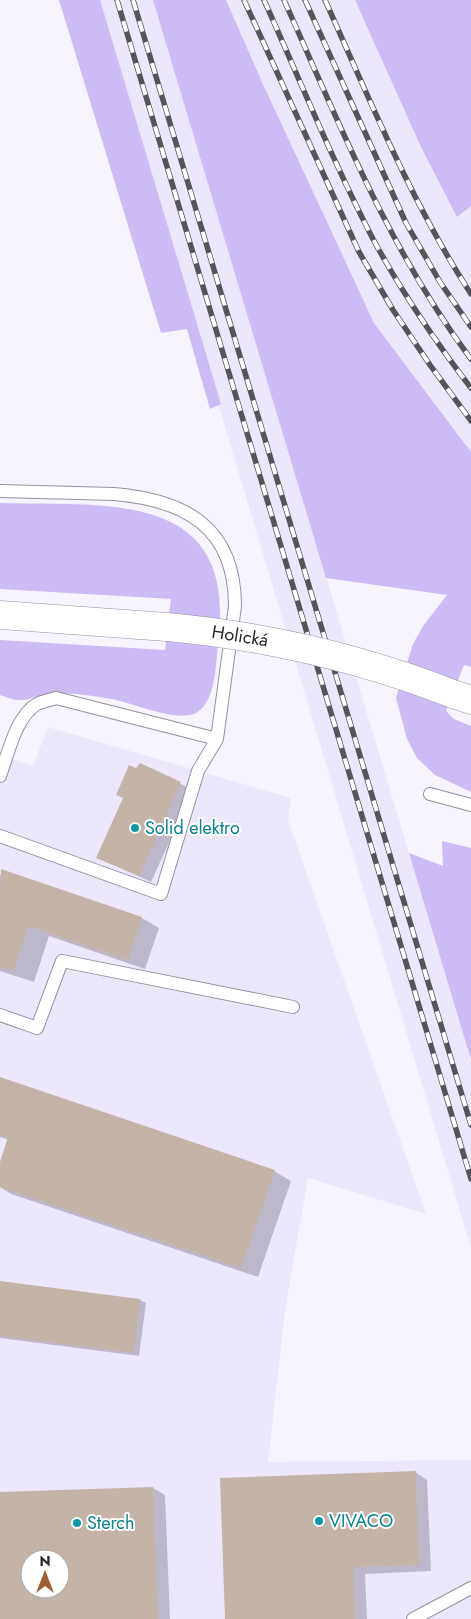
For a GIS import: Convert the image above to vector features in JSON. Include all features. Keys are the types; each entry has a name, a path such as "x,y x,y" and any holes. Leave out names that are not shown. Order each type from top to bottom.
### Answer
{"street":[{"name":"Holická","path":"0,615 167,627 247,636 317,650 403,675 462,697"}],"lane":[{"path":"0,491 114,494 168,503 196,518 210,532 226,555 235,588 235,606 217,740 198,771 161,894 0,836"},
{"path":"0,776 18,726 27,712 39,703 56,698 217,740"},
{"path":"430,794 471,805"},
{"path":"0,1016 37,1028 62,960 293,1008"},
{"path":"413,1619 471,1588"}],"shaded area":[{"path":"59,0 100,0 221,404 210,409 187,329 161,333"},
{"path":"97,0 153,0 471,1060 471,1248"},
{"path":"153,0 226,0 374,323 471,452 471,667 464,665 446,711 454,719 471,726 471,792 435,775 417,758 407,739 396,698 413,644 423,626 447,595 326,578"},
{"path":"226,0 471,0 471,452 374,323"},
{"path":"355,0 471,0 471,206 457,217 421,147"},
{"path":"0,503 83,504 122,508 157,516 187,532 208,557 219,593 218,643 214,681 208,700 203,708 196,713 178,716 112,699 84,695 51,693 19,700 0,695 0,640 165,650 171,599 0,589"},
{"path":"48,727 291,798 288,820 426,1214 308,1178 285,1311 268,1462 471,1460 471,1619 0,1619 0,755 33,766"},
{"path":"442,841 471,848 471,1060 409,853 443,866"}],"building":[{"name":"Solid elektro","path":"140,763 181,782 139,876 96,858 123,798 116,795 129,765 136,768"},
{"path":"1,869 142,917 128,960 28,926 13,971 0,967"},
{"path":"0,1077 275,1170 241,1268 0,1187 0,1162 8,1137 0,1134"},
{"path":"0,1281 140,1299 134,1353 0,1336"},
{"name":"VIVACO","path":"416,1471 419,1565 353,1567 355,1619 225,1619 220,1478"},
{"name":"Sterch","path":"153,1487 158,1619 0,1619 0,1492"}],"railway":[{"path":"117,0 471,1179"},
{"path":"133,0 471,1125"},
{"path":"244,0 359,252 393,310 471,421"},
{"path":"264,0 330,151 373,239 419,315 471,388"},
{"path":"284,0 367,185 390,230 415,274 471,359"},
{"path":"305,0 406,223 440,282 471,327"},
{"path":"325,0 410,187 449,259 471,294"}],"place":[{"name":"Solid elektro","path":"135,828"},
{"name":"VIVACO","path":"319,1521"},
{"name":"Sterch","path":"77,1523"}]}
